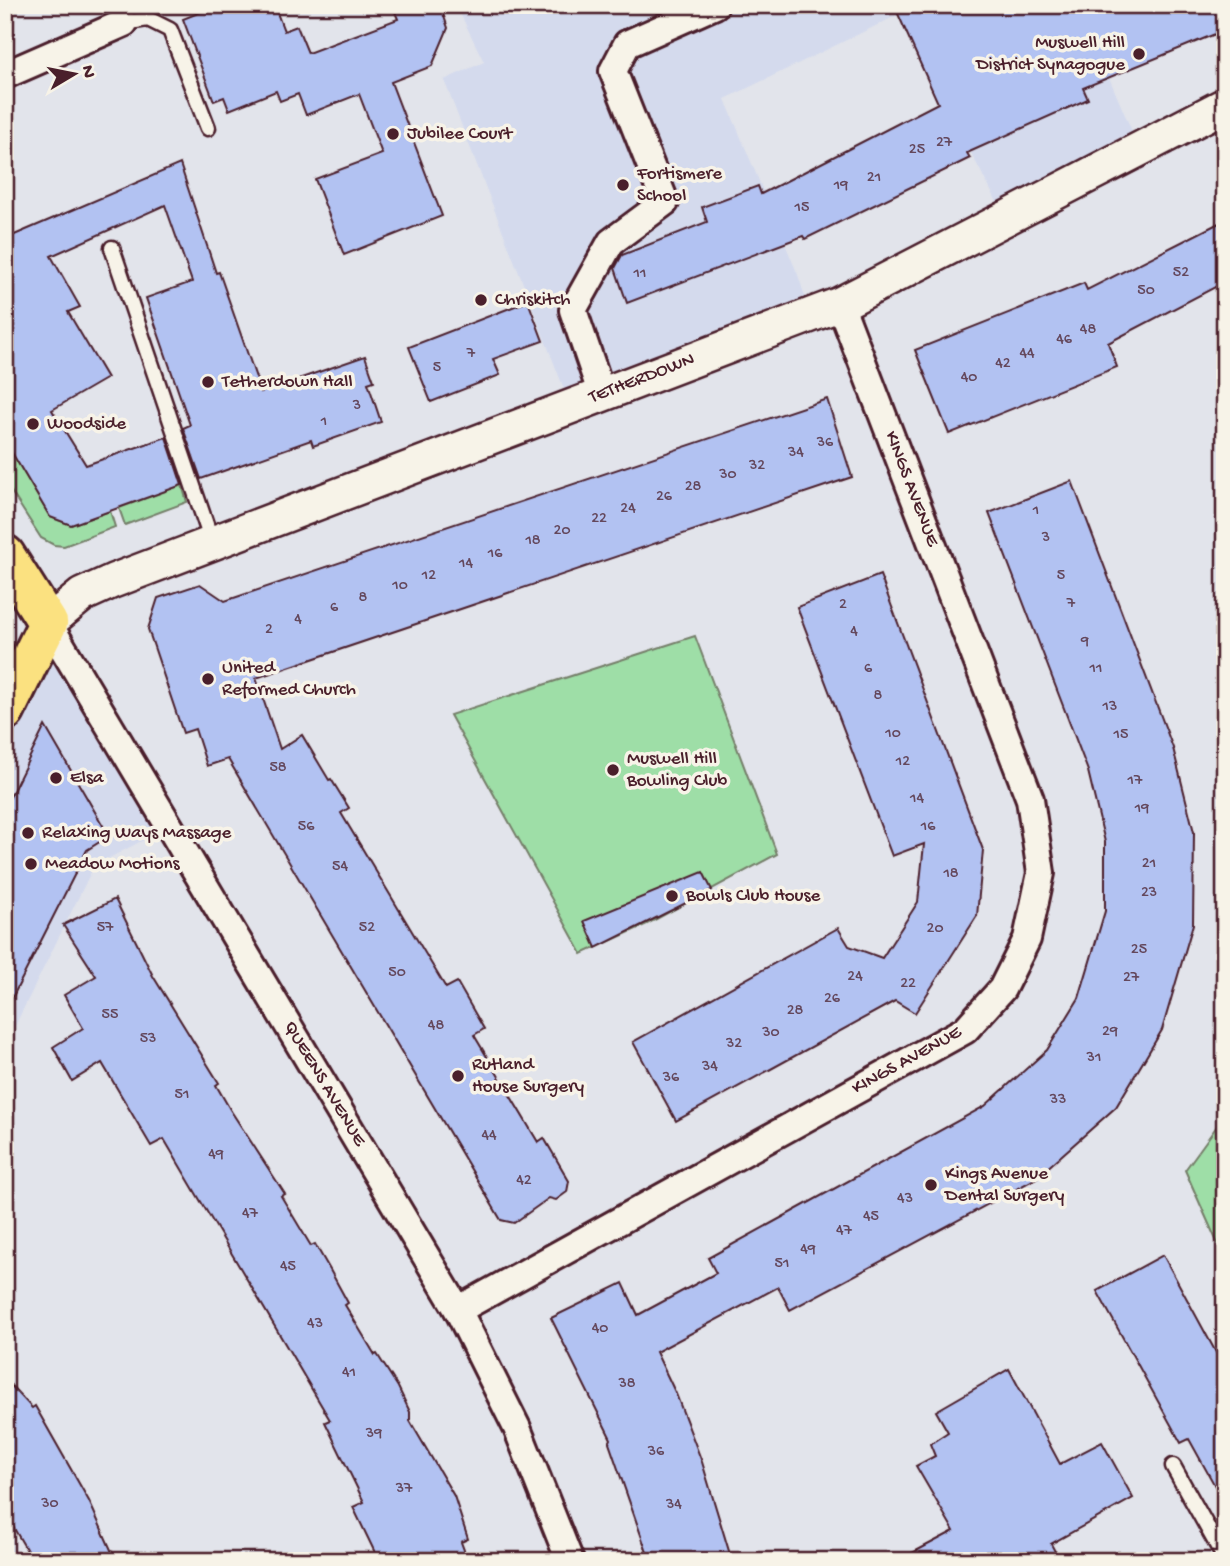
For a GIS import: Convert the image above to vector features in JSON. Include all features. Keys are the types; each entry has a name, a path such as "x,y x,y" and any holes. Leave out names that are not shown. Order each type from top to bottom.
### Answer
{"main road":[{"path":"5,555 48,623 5,711"}],"street":[{"path":"602,395 573,310 611,242 665,202 613,71 627,44 715,5"},
{"path":"5,75 124,23"},
{"name":"TETHERDOWN","path":"48,623 90,591 212,542 840,304 1225,105"},
{"name":"KINGS AVENUE","path":"458,1310 965,1030 1002,989 1027,939 1041,873 1030,799 840,304"},
{"name":"QUEENS AVENUE","path":"48,623 458,1310 517,1428 570,1561"}],"lane":[{"path":"124,23 148,19 170,30 208,128"},
{"path":"112,248 212,542"},
{"path":"1173,1466 1225,1559"}],"shaded area":[{"name":"Fortismere School","path":"456,5 1078,5 1140,150 1006,219 898,15 725,99 798,275 811,315 571,407 444,80 484,62"},
{"path":"48,623 170,826 94,866 5,1046 5,711"}],"green space":[{"path":"5,441 50,517 71,525 110,511 115,527 64,546 54,545 41,538 5,482"},
{"path":"182,485 187,502 125,525 119,508"},
{"name":"Muswell Hill Bowling Club","path":"695,636 777,854 647,924 582,954 450,715"},
{"path":"1225,1115 1225,1260 1185,1170"}],"building":[{"name":"Jubilee Court","path":"218,5 274,5 284,31 297,26 308,53 398,19 392,5 440,5 448,28 432,66 391,82 442,216 344,255 315,179 382,154 359,94 306,115 298,94 280,101 276,91 229,110 224,97 214,101 183,19"},
{"path":"894,5 1225,5 1225,30 1083,88 1088,99 967,153 970,158 805,239 803,236 627,303 615,268 622,255 707,222 702,207 758,186 761,194 938,103"},
{"path":"180,164 216,273 219,272 261,392 365,356 374,381 368,383 381,422 313,446 311,440 201,479 183,428 190,425 146,298 192,282 165,205 51,256 80,307 68,312 107,378 52,410 86,465 166,437 182,485 71,525 50,517 5,441 5,239"},
{"path":"1225,220 1225,282 1108,343 1117,367 949,434 915,350 1084,283 1087,290"},
{"path":"528,301 543,341 493,359 500,375 431,402 409,347"},
{"path":"827,399 852,477 256,678 280,749 302,735 349,808 341,813 446,988 457,982 484,1029 474,1035 538,1142 544,1138 569,1181 567,1192 556,1200 549,1198 514,1223 501,1220 228,759 207,766 195,729 183,733 148,629 158,598 200,584 225,601"},
{"path":"1072,481 1173,748 1194,832 1193,924 1162,1030 1116,1107 1035,1179 790,1310 778,1287 656,1352 676,1394 702,1462 732,1561 650,1561 609,1443 611,1439 551,1318 623,1283 638,1315 716,1273 708,1258 985,1106 1047,1050 1079,998 1105,911 1105,842 1088,771 989,513"},
{"path":"880,575 983,850 977,916 915,1013 895,1001 676,1121 633,1042 838,928 849,946 882,958 918,902 924,844 892,856 797,607"},
{"path":"45,726 109,836 87,850 5,1012 5,807"},
{"name":"Bowls Club House","path":"703,872 712,890 596,948 584,921"},
{"path":"115,899 153,976 219,1083 216,1085 231,1111 285,1194 281,1196 311,1246 315,1244 348,1303 345,1305 398,1387 410,1412 410,1421 454,1496 468,1539 461,1542 468,1561 379,1561 353,1507 364,1502 325,1422 330,1420 164,1139 151,1146 102,1063 72,1081 53,1047 83,1028 64,995 96,976 63,925"},
{"path":"1163,1255 1225,1369 1225,1504 1189,1439 1181,1443 1097,1291"},
{"path":"1009,1369 1060,1464 1102,1442 1133,1498 1051,1544 1060,1561 897,1561 954,1531 916,1466 935,1456 930,1444 948,1432 936,1411"},
{"path":"5,1379 32,1408 35,1406 89,1501 116,1561 33,1561 5,1513"}],"place":[{"name":"Muswell Hill District Synagogue","path":"1139,54"},
{"name":"Jubilee Court","path":"393,134"},
{"name":"Fortismere School","path":"623,185"},
{"name":"Chriskitch","path":"481,300"},
{"name":"Tetherdown Hall","path":"208,382"},
{"name":"Woodside","path":"33,424"},
{"name":"United Reformed Church","path":"208,679"},
{"name":"Muswell Hill Bowling Club","path":"613,770"},
{"name":"Elsa","path":"56,778"},
{"name":"Relaxing Ways Massage","path":"28,833"},
{"name":"Meadow Motions","path":"31,864"},
{"name":"Bowls Club House","path":"672,896"},
{"name":"Rutland House Surgery","path":"458,1076"},
{"name":"Kings Avenue Dental Surgery","path":"931,1185"}]}
